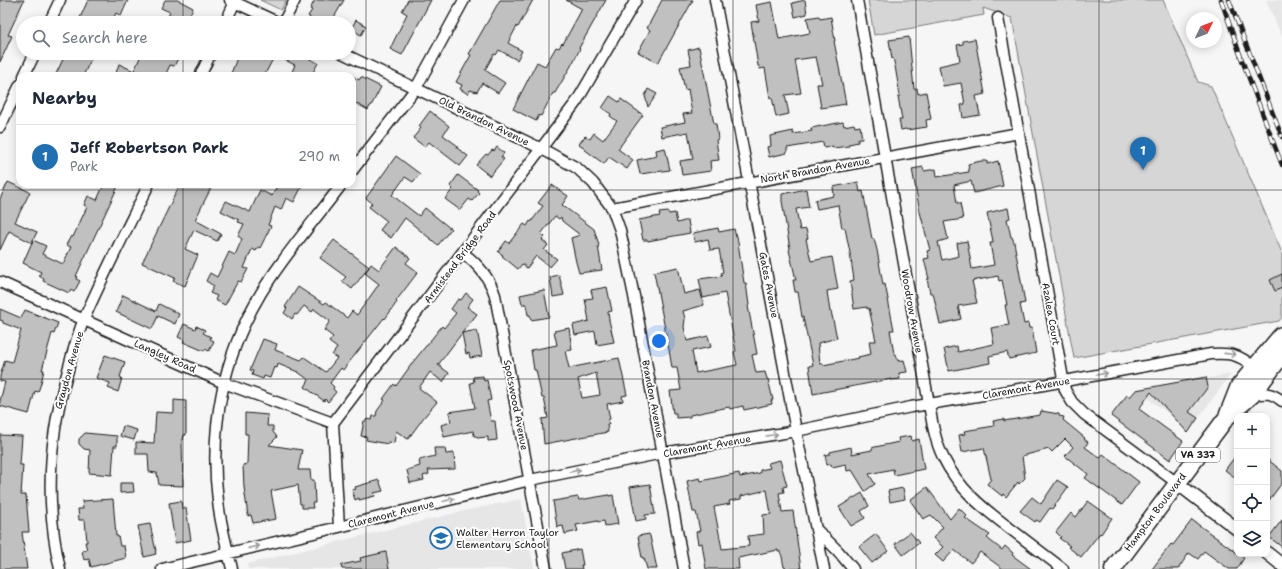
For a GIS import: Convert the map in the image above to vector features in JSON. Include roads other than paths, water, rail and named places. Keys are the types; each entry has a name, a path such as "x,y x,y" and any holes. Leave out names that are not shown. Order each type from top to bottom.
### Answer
{"main road":[{"name":"Hampton Boulevard","path":"1226,417 1239,386 1282,335"},
{"name":"Hampton Boulevard","path":"1113,569 1226,417 1252,395 1282,355"}],"street":[{"path":"52,16 60,0"},
{"path":"287,16 295,0"},
{"path":"356,166 416,88 464,0"},
{"name":"Armistead Bridge Road","path":"333,423 581,96 636,0"},
{"name":"Gates Avenue","path":"715,0 796,431 824,569"},
{"name":"Woodrow Avenue","path":"857,0 928,404 942,456 952,474 980,506 1063,569"},
{"path":"228,16 233,1 264,16"},
{"name":"Azalea Court","path":"998,18 1063,381 1067,396 1077,409 1234,527"},
{"path":"26,72 32,60"},
{"path":"202,72 208,60"},
{"name":"Old Brandon Avenue","path":"356,60 542,149 577,168 593,183 612,208"},
{"path":"0,127 16,93"},
{"name":"North Brandon Avenue","path":"612,208 1019,133"},
{"name":"Graydon Avenue","path":"60,569 52,528 51,462 54,425 61,394 84,320 147,188"},
{"path":"232,569 218,502 216,476 216,424 224,383 245,321 261,292 339,188"},
{"name":"Brandon Avenue","path":"612,208 620,230 628,267 684,569"},
{"name":"Spotswood Avenue","path":"463,253 484,271 495,295 546,569"},
{"name":"Langley Road","path":"0,282 224,383 333,423"},
{"name":"Claremont Avenue","path":"162,569 530,480 663,453 796,431 928,404 1211,354 1236,355 1254,367"},
{"path":"1252,395 1264,393 1271,394 1282,401"},
{"path":"333,423 339,527"},
{"path":"816,529 853,569"},
{"path":"1270,555 1282,565"}],"railway":[{"path":"1221,0 1282,165"},
{"path":"1229,0 1282,137"}],"place":[{"name":"Jeff Robertson Park","path":"1143,170"},
{"name":"Walter Herron Taylor Elementary School","path":"441,538"}]}
